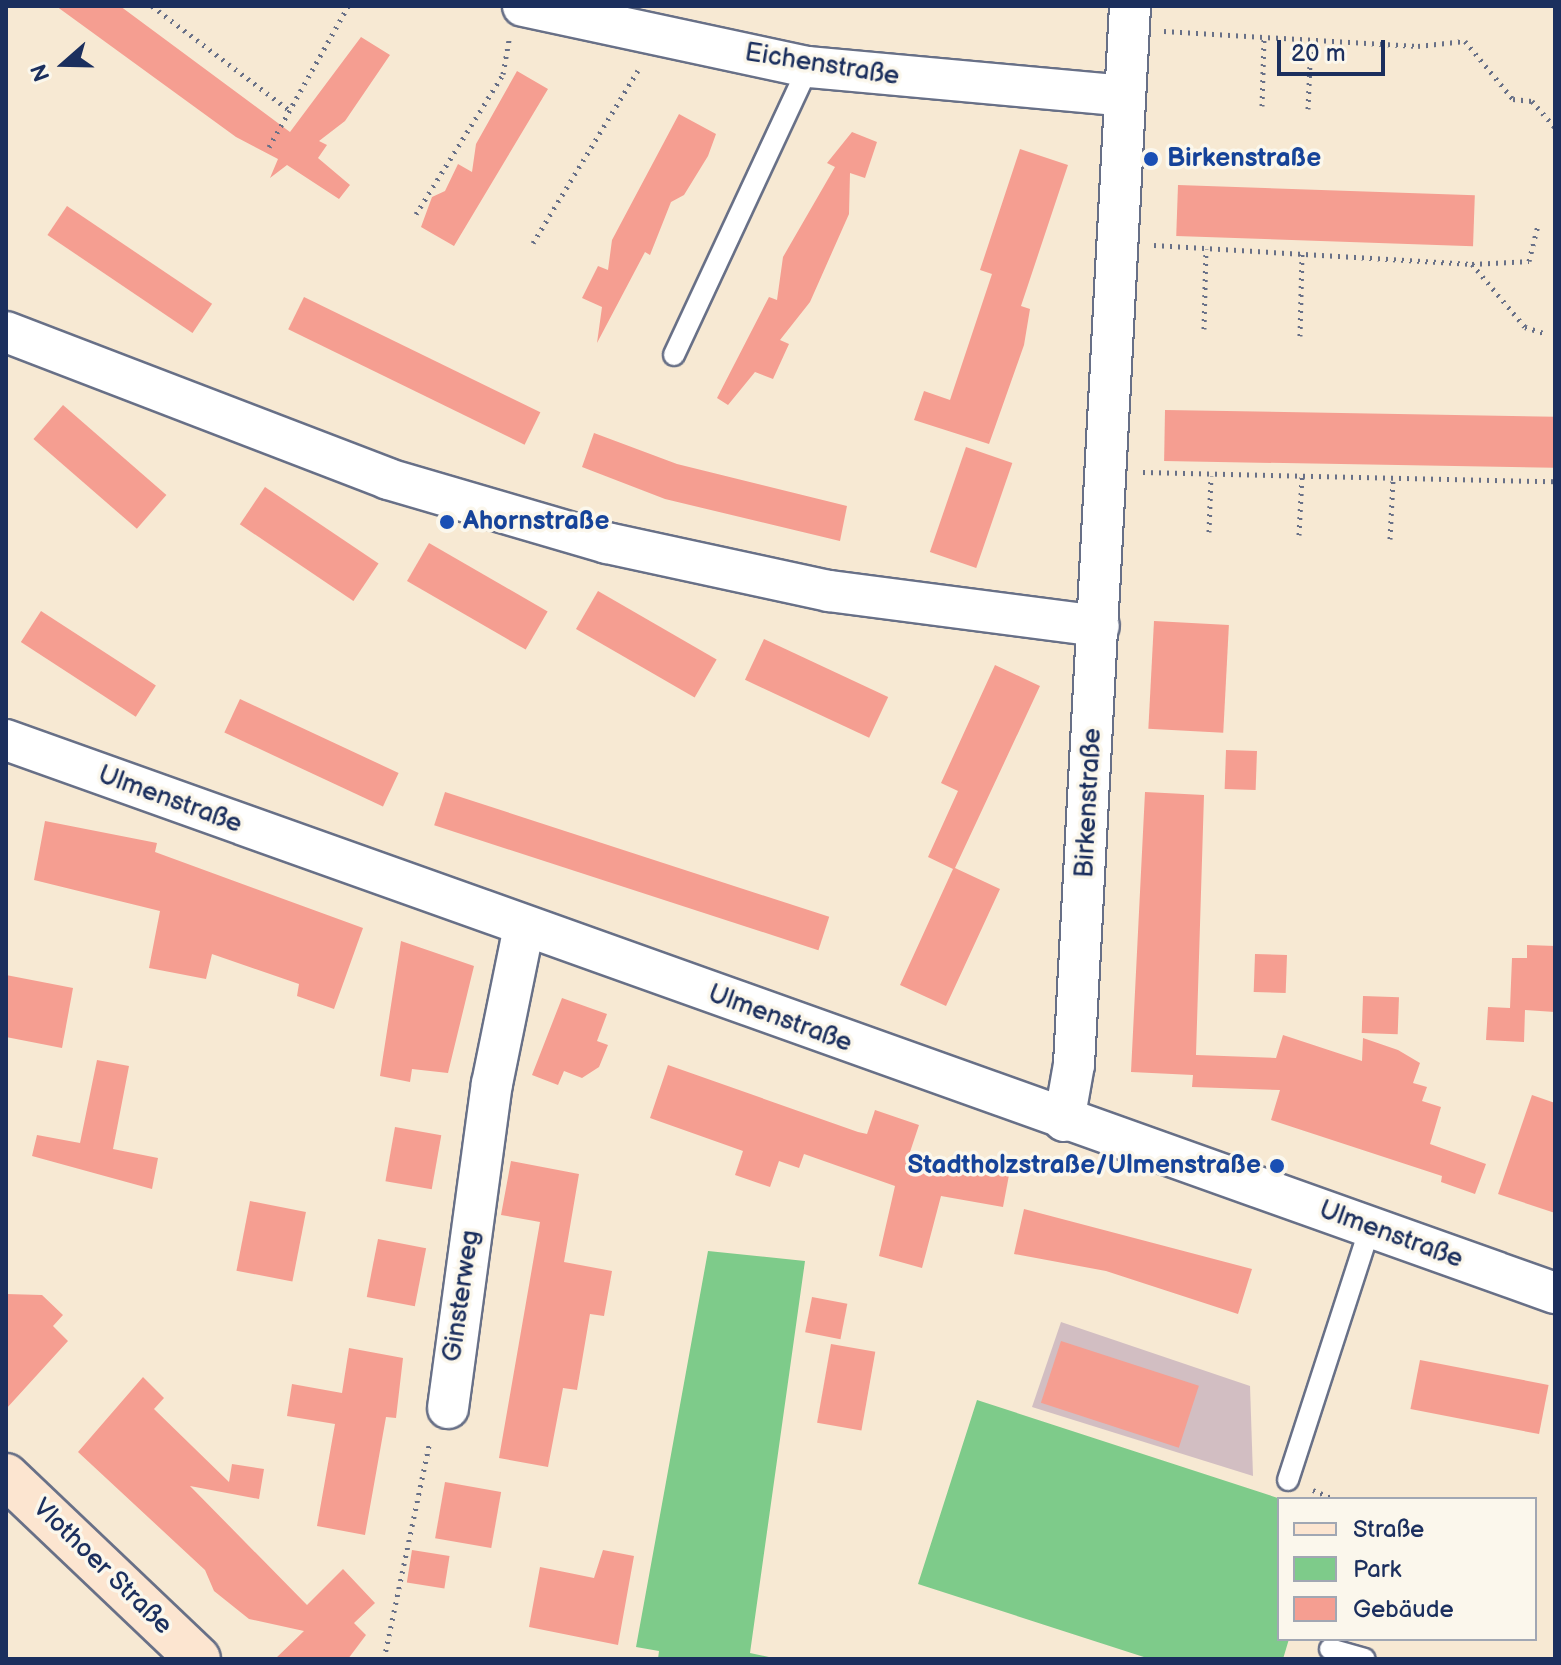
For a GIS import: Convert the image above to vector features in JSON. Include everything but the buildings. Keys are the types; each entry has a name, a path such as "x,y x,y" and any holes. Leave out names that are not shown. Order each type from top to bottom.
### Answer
{"street":[{"name":"Birkenstraße","path":"1064,1121 1074,1064 1129,18"},
{"name":"Eichenstraße","path":"516,20 666,39 808,67 1125,96"},
{"path":"6,332 388,479 607,543 858,596 1099,626"},
{"name":"Ulmenstraße","path":"6,740 1064,1121 1555,1293"},
{"name":"Ginsterweg","path":"448,1408 492,1084 524,927"},
{"name":"Vlothoer Straße","path":"6,1476 198,1659"}],"lane":[{"path":"674,355 808,67"},
{"path":"1288,1480 1370,1227"},
{"path":"1330,1649 1365,1659"}],"path":[{"path":"152,6 289,110"},
{"path":"269,147 348,6"},
{"path":"1129,18 1264,37 1465,41 1513,99 1532,101 1555,127"},
{"path":"416,214 503,74 516,20"},
{"path":"1262,106 1264,37"},
{"path":"533,243 624,85 666,39"},
{"path":"1308,109 1311,40"},
{"path":"1117,243 1472,264 1529,261 1538,226"},
{"path":"1204,329 1206,249"},
{"path":"1300,336 1302,254"},
{"path":"1472,264 1525,327 1544,333"},
{"path":"1106,469 1211,476 1555,481"},
{"path":"1299,535 1302,475"},
{"path":"1209,532 1211,476"},
{"path":"1390,539 1393,480"},
{"path":"384,1659 422,1456 448,1408"}],"shaded area":[{"path":"1061,1322 1250,1386 1253,1476 1032,1407"}],"green space":[{"path":"708,1251 805,1261 750,1653 778,1659 658,1659 659,1651 636,1647"},
{"path":"977,1400 1277,1498 1277,1641 1288,1641 1283,1659 1150,1659 918,1584"}],"place":[{"name":"Birkenstraße","path":"1151,159"},
{"name":"Ahornstraße","path":"447,522"},
{"name":"Stadtholzstraße/Ulmenstraße","path":"1277,1166"}]}
